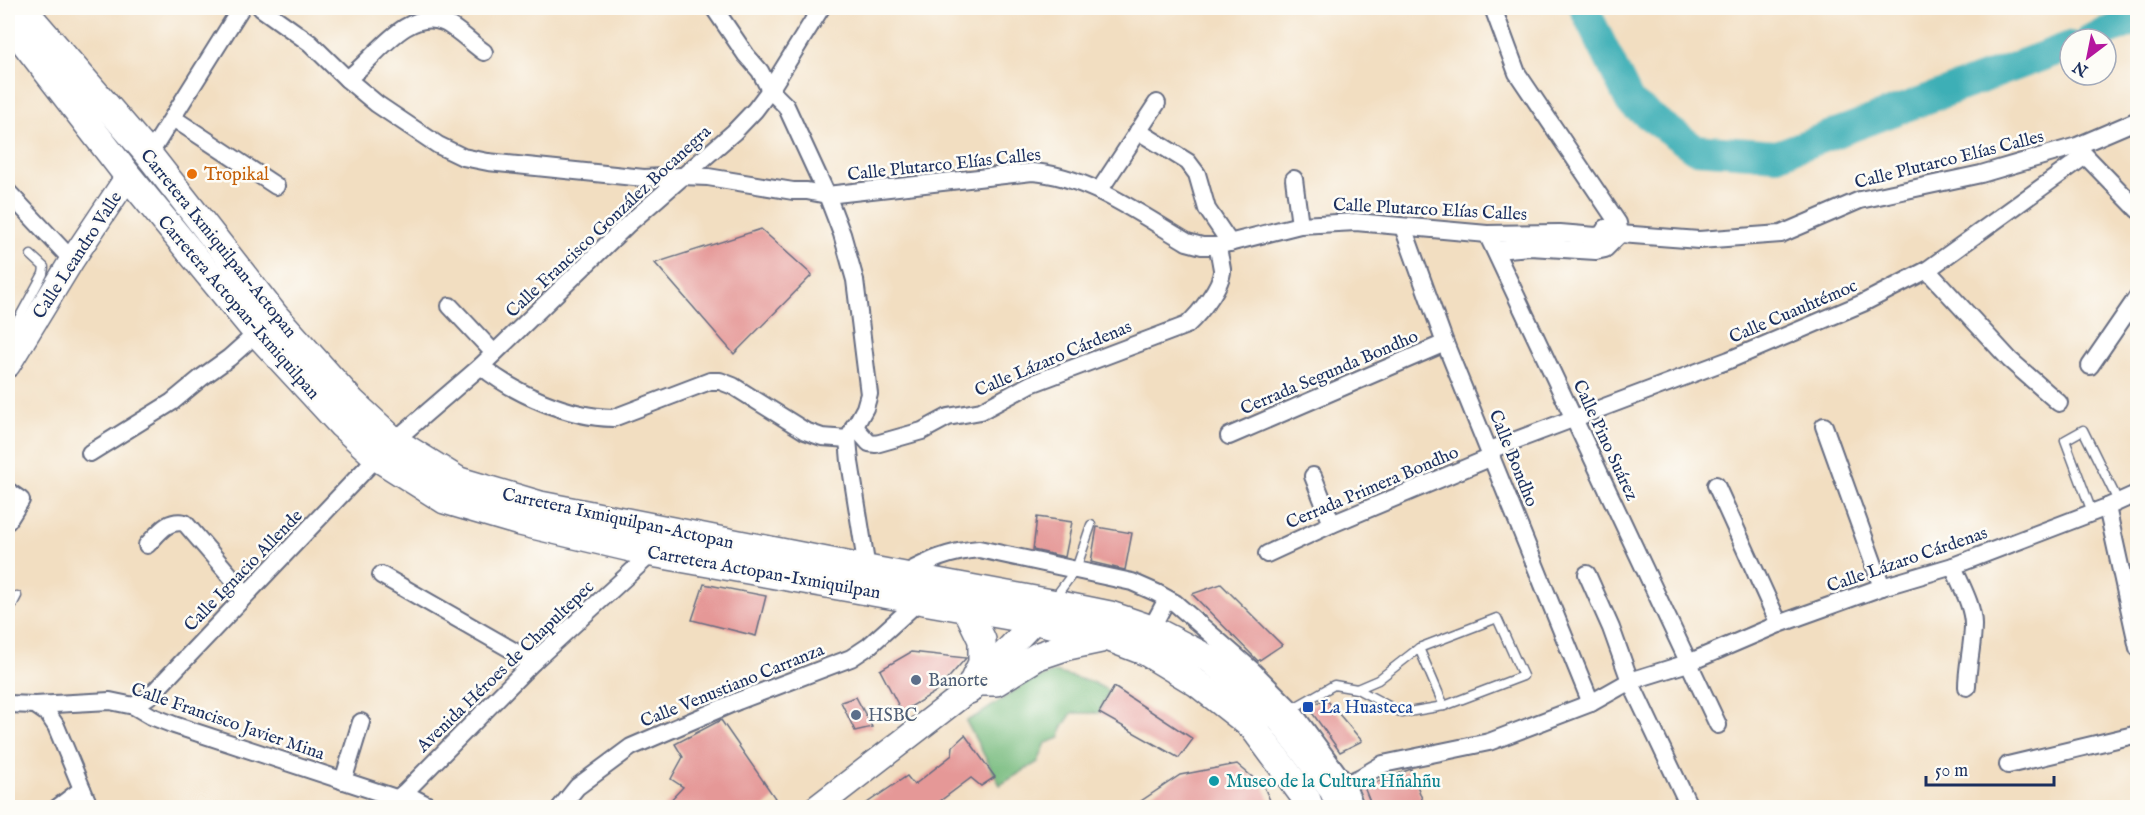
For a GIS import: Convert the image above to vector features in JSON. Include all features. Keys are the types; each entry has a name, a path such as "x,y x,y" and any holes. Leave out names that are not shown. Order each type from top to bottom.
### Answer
{"main road":[{"name":"Carretera Ixmiquilpan-Actopan","path":"22,8 148,155 275,316 352,402 385,449 459,482 540,505 902,575 1044,612 1110,615 1151,629 1211,660 1226,659 1285,713 1340,794"},
{"name":"Carretera Actopan-Ixmiquilpan","path":"8,21 128,176 256,333 342,425 385,449 445,500 520,522 652,553 967,609 1044,612 1146,652 1197,683 1253,727 1310,807"},
{"name":"Calle Leandro Valle","path":"8,365 16,327 72,260 128,176"},
{"path":"967,609 982,640 982,663 973,686"},
{"path":"816,807 973,686 1044,612"},
{"path":"973,686 996,682 1038,656 1107,637"}],"street":[{"path":"148,155 241,8"},
{"name":"Calle Plutarco Elías Calles","path":"261,8 310,43 377,104 429,139 463,157 488,162 635,178 708,177 793,191 807,190 827,195 1032,172 1053,173 1100,191 1187,242 1202,246 1223,244 1299,225 1356,222 1487,234 1560,233 1596,236 1613,231 1699,240 1781,234 1860,200 2081,151"},
{"path":"714,8 770,90 786,106 827,195 842,234 855,280 869,394 865,408 851,432 850,462 867,569"},
{"name":"Calle Francisco González Bocanegra","path":"385,449 481,366 681,176 707,157 734,132 770,90 821,8"},
{"path":"1493,8 1518,73 1618,223 1605,249 1596,251 1530,247 1496,249"},
{"path":"347,79 359,71 390,38 408,25 431,19 444,22 484,52"},
{"path":"1100,191 1157,103"},
{"path":"173,118 276,186"},
{"name":"Calle Cuauhtémoc","path":"1491,454 1574,418 1729,360 1863,303 1927,270 2081,151 2138,120"},
{"path":"1138,131 1188,162 1197,174 1207,209 1223,244"},
{"path":"2081,151 2138,210"},
{"path":"1294,179 1299,225"},
{"path":"8,192 72,260"},
{"name":"Calle Bondho","path":"1403,227 1445,342 1591,703"},
{"name":"Calle Pino Suárez","path":"1487,234 1718,725"},
{"name":"Calle Lázaro Cárdenas","path":"851,432 869,443 876,444 922,431 948,417 981,411 1031,384 1187,324 1197,316 1220,280 1223,244"},
{"path":"1927,270 2010,360 2059,403"},
{"path":"2090,366 2138,296"},
{"path":"450,306 494,353"},
{"path":"90,453 172,402 229,358 256,333"},
{"name":"Cerrada Segunda Bondho","path":"1228,436 1445,342"},
{"path":"481,366 517,391 576,414 597,418 613,418 710,381 720,381 733,386 805,431 822,437 851,432"},
{"path":"1824,426 1882,587"},
{"name":"Calle Ignacio Allende","path":"134,706 152,694 385,449"},
{"name":"Cerrada Primera Bondho","path":"1267,554 1491,454"},
{"path":"1313,476 1332,524"},
{"path":"1716,485 1779,624"},
{"path":"8,491 21,500 8,521"},
{"name":"Calle Lázaro Cárdenas","path":"1340,794 1383,764 1489,742 1591,703 1630,681 1688,663 1779,624 1882,587 1953,566 2138,493"},
{"path":"2106,507 2138,648"},
{"path":"147,545 169,524 176,521 185,524 246,594"},
{"path":"902,575 954,551 979,549 1132,582 1175,603 1226,659"},
{"name":"Avenida Héroes de Chapultepec","path":"395,800 533,662 652,553"},
{"path":"1953,566 1970,607 1973,623 1967,687"},
{"path":"1587,574 1611,628 1630,681 1690,807"},
{"path":"381,575 533,662"},
{"path":"1151,629 1167,599"},
{"name":"Calle Venustiano Carranza","path":"560,807 577,787 631,747 738,701 851,658 869,646 920,600"},
{"name":"Calle Francisco Javier Mina","path":"8,704 110,701 134,706 174,725 395,800 433,807"},
{"path":"56,726 62,713 73,703"},
{"path":"35,705 48,714 56,726 90,807"},
{"path":"342,781 361,722"},
{"path":"2008,765 2138,734"},
{"path":"57,807 82,789"},
{"path":"1340,794 1356,807"}],"lane":[{"path":"16,327 18,318 43,274 44,267 31,255"},
{"path":"2083,430 2106,507 2065,440 2083,430"},
{"path":"1044,612 1076,569 1091,525"},
{"path":"8,613 17,596"},
{"path":"1285,713 1334,685 1357,689 1402,713 1444,706 1523,676 1497,618 1419,648 1378,680 1357,689"},
{"path":"1419,648 1444,706"}],"green space":[{"path":"1055,672 1094,683 1109,691 1099,713 1072,713 1062,728 1060,738 1046,743 1038,762 1000,785 966,721 1026,683"}],"building":[{"path":"761,229 812,275 734,354 655,263"},
{"path":"1037,517 1072,522 1065,557 1033,550"},
{"path":"1097,527 1132,533 1125,570 1091,562"},
{"path":"704,584 766,596 756,636 692,620"},
{"path":"1221,584 1282,645 1258,661 1192,594"},
{"name":"Banorte","path":"911,652 966,658 937,691 902,712 880,670"},
{"path":"1114,687 1193,739 1179,758 1099,713"},
{"name":"HSBC","path":"856,697 872,727 855,731 841,702"},
{"path":"1326,699 1362,741 1340,752 1308,707"},
{"path":"721,720 775,798 764,807 664,807 683,787 671,779 683,757 675,744"},
{"path":"965,735 995,777 981,786 971,778 932,807 861,807 907,776 914,785 952,755 953,746"},
{"name":"Museo de la Cultura Hñahñu","path":"1237,764 1264,787 1273,807 1132,807 1180,775"},
{"path":"1411,769 1425,807 1372,807 1364,787"}],"waterway":[{"path":"1584,8 1630,102 1695,149 1777,155 2058,50"},
{"path":"2118,27 2138,19"}],"place":[{"name":"Tropikal","path":"192,174"},
{"name":"Banorte","path":"916,680"},
{"name":"La Huasteca","path":"1308,707"},
{"name":"HSBC","path":"856,715"},
{"name":"Museo de la Cultura Hñahñu","path":"1214,781"}]}
